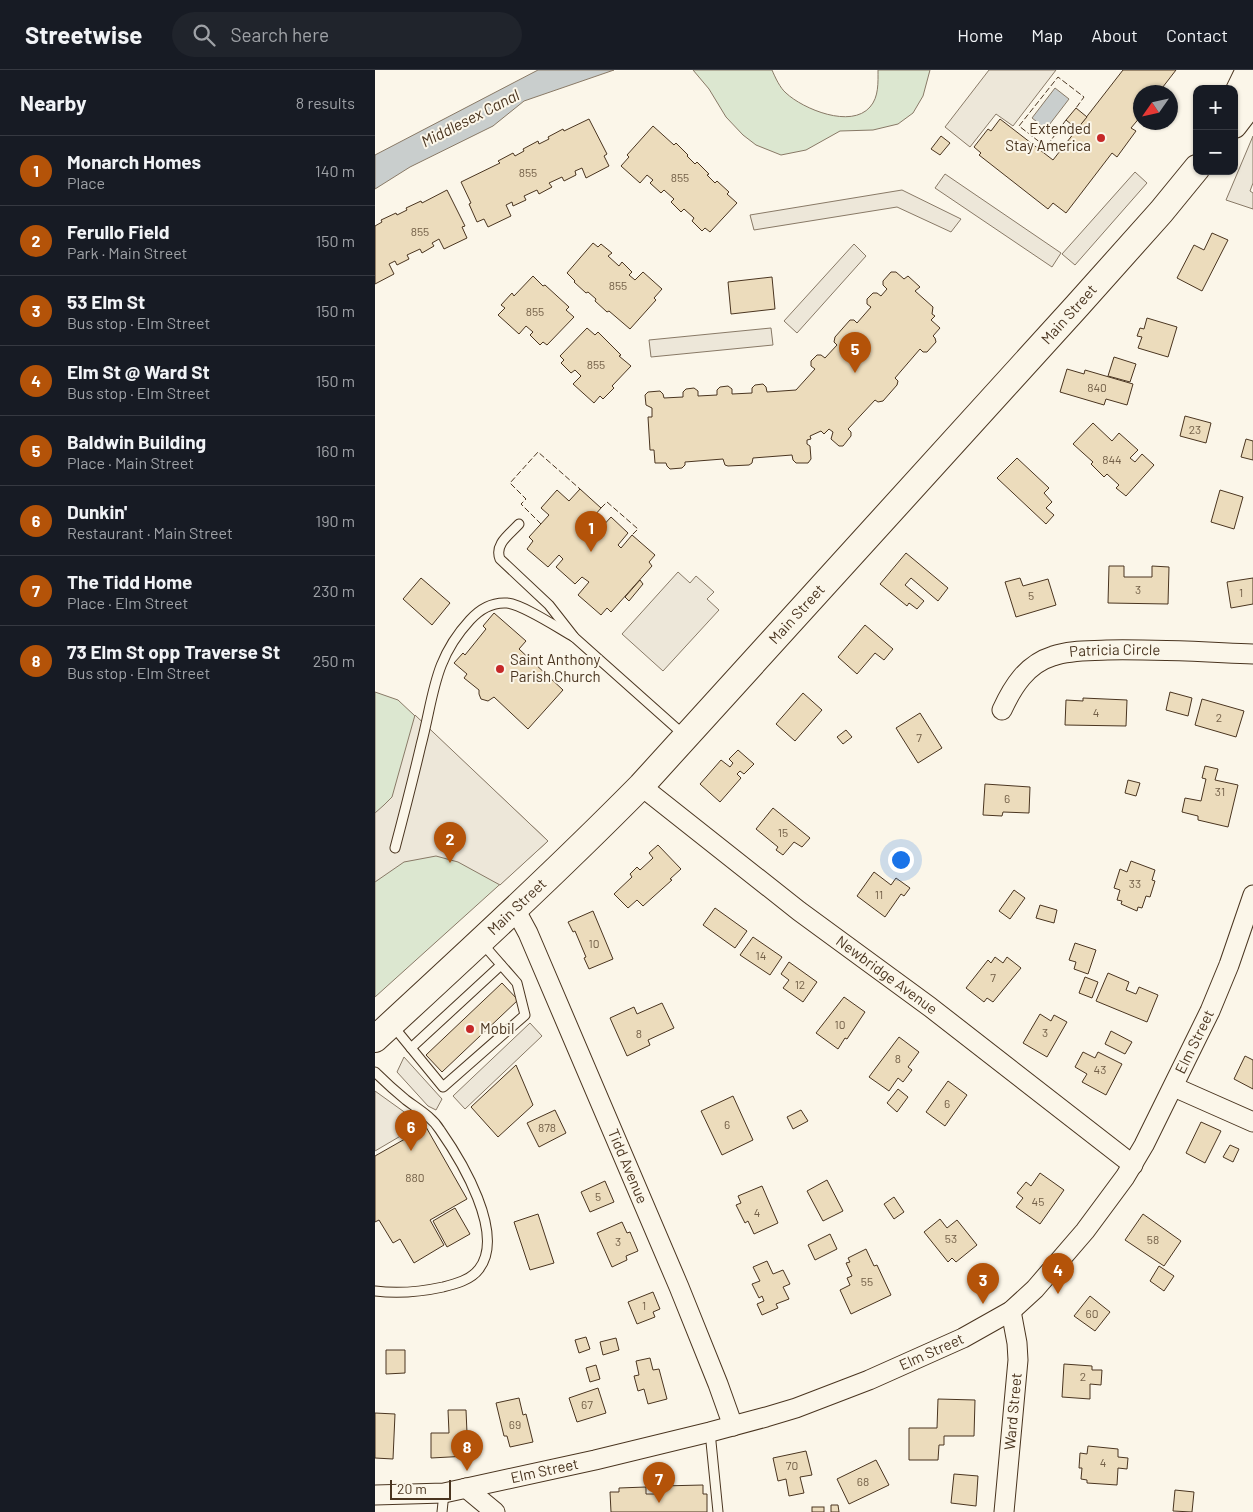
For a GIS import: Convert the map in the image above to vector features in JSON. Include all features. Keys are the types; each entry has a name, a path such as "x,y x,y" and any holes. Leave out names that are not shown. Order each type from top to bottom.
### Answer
{"main road":[{"path":"1238,93 1249,70"},
{"path":"1238,120 1253,100"},
{"name":"Main Street","path":"383,1031 515,909 641,786 1077,306 1161,212 1193,173"}],"street":[{"name":"Patricia Circle","path":"1003,710 1011,692 1027,672 1047,659 1063,653 1123,650 1253,654"},
{"name":"Newbridge Avenue","path":"641,786 799,910 930,1007 1133,1165"},
{"name":"Elm Street","path":"375,1495 444,1493 710,1432 797,1408 869,1380 963,1338 1011,1311 1035,1289 1069,1251 1101,1211 1133,1165 1174,1087 1210,1011 1234,951 1253,895"},
{"name":"Tidd Avenue","path":"515,909 528,933 622,1150 718,1384 733,1426"},
{"path":"1174,1087 1253,1122"},
{"name":"Ward Street","path":"1004,1512 1018,1360 1011,1311"},
{"path":"467,1488 495,1512"}],"lane":[{"path":"519,524 500,545 498,550 499,557 549,606 574,637 687,736"},
{"path":"395,848 426,727 432,690 445,654 458,634 483,609 509,603 574,637"},
{"path":"383,1031 411,1048 443,1087 525,1015 517,983 480,942"},
{"path":"411,1048 501,965"},
{"path":"375,1072 391,1088 428,1116 440,1129 467,1176 483,1209 487,1227 487,1242 486,1256 482,1264 478,1270 465,1280 417,1292 391,1293 375,1291"},
{"path":"710,1432 718,1512"},
{"path":"442,1512 444,1493"}],"green space":[{"path":"693,70 772,70 786,93 804,105 827,114 851,116 862,113 873,103 878,84 878,70 930,70 923,96 913,113 898,124 873,130 840,131 806,150 781,155 756,145 743,135 726,117 709,89"},
{"path":"375,692 398,700 548,841 375,997"}],"shaded area":[{"path":"989,70 1056,70 1013,126 996,114 970,147 945,127"},
{"path":"1253,136 1253,183 1250,191 1253,193 1253,209 1226,200"},
{"path":"1135,172 1147,183 1075,265 1062,254"},
{"path":"945,174 1061,253 1052,267 935,188"},
{"path":"902,190 961,219 951,232 897,207 754,230 750,215"},
{"path":"854,244 866,256 797,333 784,321"},
{"path":"771,328 773,345 651,357 649,340"},
{"path":"678,572 690,583 696,576 714,592 707,599 719,610 663,671 622,634"},
{"path":"415,715 548,841 500,885 458,862 436,856 404,862 375,882 375,813 392,797"},
{"path":"530,1023 542,1036 465,1109 453,1096"},
{"path":"404,1057 442,1099 436,1110 428,1106 397,1072"},
{"path":"375,1091 421,1124 375,1151"}],"water":[{"name":"Middlesex Canal","path":"538,70 614,70 524,101 493,126 410,167 375,189 375,155"},
{"path":"1055,88 1069,99 1046,129 1032,118"}],"building":[{"name":"Extended Stay America","path":"1123,70 1176,70 1164,85 1133,85 1133,126 1131,128 1136,131 1117,157 1112,153 1066,213 1053,203 1048,209 979,155 981,153 974,147 988,129 991,131 1000,119 1053,160"},
{"path":"1076,108 1087,117 1077,129 1066,120"},
{"path":"589,119 607,154 604,156 609,166 586,178 582,168 575,171 576,175 564,181 562,177 549,183 552,187 539,194 537,190 524,196 526,200 513,206 512,202 506,205 511,216 488,227 484,219 477,222 461,182 500,163 498,161 513,153 515,156 538,141 539,144 563,129 564,131"},
{"path":"653,126 674,145 676,143 695,164 697,162 715,183 717,181 729,192 727,194 737,203 710,232 705,228 702,231 692,221 694,218 684,209 681,212 671,202 674,199 664,190 661,193 650,183 653,180 647,175 640,183 621,166 629,157 627,155"},
{"path":"941,136 950,143 940,155 931,149"},
{"path":"447,190 465,226 462,227 467,238 444,249 439,239 432,243 434,246 422,253 420,249 407,255 409,259 397,265 395,261 389,264 394,274 375,284 375,226 382,222 381,220 396,213 397,215 407,210 406,208 421,201 422,203"},
{"path":"1212,233 1228,240 1202,291 1177,278 1194,245 1204,250"},
{"path":"593,243 598,247 601,244 612,253 608,256 619,266 622,262 632,272 629,275 635,280 643,272 662,289 654,298 656,300 630,329 609,311 607,312 595,301 596,299 588,292 586,293 567,273"},
{"path":"891,272 896,272 904,279 908,276 920,287 915,291 933,307 932,314 935,316 931,320 940,328 933,336 936,342 927,352 923,352 920,349 895,378 898,381 897,385 883,401 878,402 875,400 848,429 851,432 851,436 843,446 839,446 831,439 833,432 829,429 824,434 821,431 810,436 811,439 807,440 807,444 810,446 811,459 808,463 796,463 792,455 753,458 752,463 749,465 728,466 725,465 723,459 685,462 682,468 670,469 666,463 655,463 654,450 650,450 648,417 652,417 652,408 646,405 645,395 648,392 660,391 664,398 683,397 683,392 686,389 694,388 698,391 698,396 717,395 717,390 720,387 728,386 732,389 732,394 752,393 752,388 755,385 763,384 767,392 796,390 815,369 811,366 811,361 817,355 825,358 837,345 834,342 835,337 850,320 854,320 857,323 871,307 867,304 867,299 873,293 881,296 887,289 883,285 883,281"},
{"path":"533,276 569,307 566,310 574,317 547,345 543,342 540,345 530,335 533,332 526,326 519,334 498,315 505,308 501,305 512,293 514,296"},
{"path":"772,277 775,309 731,314 728,282"},
{"path":"1147,318 1177,327 1168,357 1138,348 1142,337 1137,336 1140,328 1144,329"},
{"path":"587,328 595,335 598,332 621,355 619,356 631,366 612,386 614,388 603,399 600,396 594,403 573,384 581,376 575,370 571,373 561,363 564,360 560,356"},
{"path":"1114,357 1136,364 1130,382 1108,376"},
{"path":"1067,369 1084,374 1085,370 1133,384 1127,405 1106,399 1104,405 1060,392"},
{"path":"1185,416 1211,423 1206,443 1180,436"},
{"path":"1093,423 1112,441 1119,433 1138,450 1130,458 1135,462 1142,454 1154,465 1126,496 1116,488 1119,485 1107,474 1104,477 1091,464 1093,462 1073,444"},
{"path":"1246,439 1253,441 1253,460 1241,457"},
{"path":"1017,458 1049,488 1044,493 1052,502 1046,508 1054,515 1046,524 997,478"},
{"path":"580,489 601,508 595,515 599,519 594,524 600,529 611,517 628,533 618,545 621,548 632,535 655,555 649,562 652,566 611,612 607,608 601,615 578,595 589,582 582,577 575,584 556,567 563,559 559,555 548,567 527,549 533,541 529,537 549,515 541,508 557,490 569,501"},
{"path":"1220,490 1243,497 1234,529 1211,522"},
{"path":"906,553 948,588 938,601 911,578 905,585 924,601 917,609 909,603 907,606 880,584"},
{"path":"1109,566 1124,566 1124,577 1152,577 1152,566 1169,567 1168,604 1108,603"},
{"path":"421,578 450,603 432,625 403,599"},
{"path":"1020,578 1023,586 1048,579 1056,605 1016,617 1005,582"},
{"path":"1253,578 1253,604 1231,608 1227,582"},
{"path":"640,580 643,584 629,601 625,597"},
{"name":"Saint Anthony Parish Church","path":"494,613 526,641 519,649 563,690 528,729 494,697 488,701 481,699 479,690 464,678 467,674 454,663 463,653 465,655 486,629 483,626"},
{"path":"865,625 893,649 884,660 875,653 857,674 838,657"},
{"path":"1170,692 1192,698 1188,716 1166,710"},
{"path":"803,693 822,710 795,741 776,724"},
{"path":"1083,698 1127,700 1126,726 1065,725 1066,700 1083,701"},
{"path":"1202,699 1244,711 1236,737 1195,725"},
{"path":"920,713 942,748 918,763 896,728"},
{"path":"846,730 852,737 843,744 837,737"},
{"path":"738,750 754,764 744,774 740,771 737,774 741,778 720,802 700,784 721,760 730,767 733,763 729,759"},
{"path":"1205,766 1218,769 1215,780 1238,785 1228,827 1198,820 1198,816 1182,812 1185,798 1201,801 1206,779 1202,778"},
{"path":"1128,780 1140,783 1136,796 1125,793"},
{"path":"985,784 1030,787 1029,813 1003,812 1002,816 983,815"},
{"path":"773,808 810,838 802,847 794,842 783,855 776,850 778,847 756,829"},
{"path":"658,845 681,869 670,879 672,880 643,906 637,900 628,908 614,894 632,877 630,874 637,867 640,870 653,858 649,853"},
{"path":"1131,861 1155,870 1152,880 1155,881 1150,897 1146,896 1142,908 1138,907 1137,911 1121,904 1122,901 1117,900 1120,890 1114,888 1120,869 1127,872"},
{"path":"874,872 891,885 896,878 910,888 904,896 901,894 885,917 857,896"},
{"path":"1014,890 1025,898 1010,919 999,911"},
{"path":"1040,905 1057,910 1054,923 1036,918"},
{"path":"715,908 747,931 735,948 703,925"},
{"path":"593,911 613,959 589,969 575,931 573,932 568,922"},
{"path":"753,937 782,957 770,975 740,955"},
{"path":"1075,943 1096,950 1088,974 1074,969 1076,962 1069,960"},
{"path":"995,957 1003,963 1007,957 1021,968 993,1002 987,998 984,1002 966,988 988,960 991,963"},
{"path":"789,962 817,982 803,1002 783,988 789,980 781,974"},
{"path":"1108,973 1129,982 1126,990 1136,994 1139,987 1158,995 1147,1022 1096,1001"},
{"path":"1085,977 1098,982 1092,998 1079,993"},
{"path":"502,983 518,1000 442,1072 426,1055"},
{"path":"844,997 865,1012 838,1049 816,1033"},
{"path":"662,1003 674,1028 648,1040 650,1045 627,1056 610,1018 634,1007 637,1014"},
{"path":"1040,1014 1051,1021 1054,1015 1067,1022 1047,1057 1023,1043"},
{"path":"1111,1031 1132,1042 1125,1054 1105,1044"},
{"path":"899,1037 919,1052 908,1067 912,1070 903,1082 898,1078 889,1091 869,1077"},
{"path":"1083,1052 1095,1058 1098,1052 1122,1064 1106,1095 1082,1082 1087,1074 1075,1067"},
{"path":"1245,1056 1253,1060 1253,1089 1234,1079"},
{"path":"516,1065 533,1105 498,1137 471,1107"},
{"path":"948,1081 967,1095 945,1126 926,1112"},
{"path":"898,1089 908,1097 897,1112 887,1103"},
{"path":"733,1096 753,1140 722,1155 701,1111"},
{"path":"555,1110 566,1133 539,1147 527,1123"},
{"path":"801,1110 808,1121 793,1129 787,1117"},
{"path":"1201,1122 1221,1131 1205,1163 1186,1153"},
{"path":"426,1127 467,1199 430,1220 444,1245 414,1263 400,1239 393,1243 379,1220 375,1222 375,1156"},
{"path":"1230,1145 1239,1149 1233,1162 1223,1157"},
{"path":"1040,1173 1064,1190 1040,1224 1016,1207 1023,1198 1017,1193 1026,1182 1031,1186"},
{"path":"827,1180 843,1211 823,1221 807,1191"},
{"path":"605,1181 614,1202 590,1212 581,1192"},
{"path":"762,1186 778,1223 754,1234 748,1221 745,1223 736,1205 741,1203 738,1196"},
{"path":"894,1197 904,1212 894,1219 884,1204"},
{"path":"455,1208 470,1234 447,1247 433,1221"},
{"path":"538,1214 554,1263 530,1270 514,1222"},
{"path":"1143,1214 1181,1241 1164,1266 1125,1240"},
{"path":"940,1219 947,1228 957,1220 977,1245 956,1262 952,1258 948,1262 924,1232"},
{"path":"622,1222 627,1233 630,1232 638,1251 626,1256 627,1260 612,1267 597,1233"},
{"path":"830,1234 837,1249 815,1260 808,1245"},
{"path":"866,1249 874,1266 877,1265 891,1295 851,1314 840,1290 850,1285 847,1278 852,1276 846,1263 850,1262 848,1258"},
{"path":"767,1261 773,1274 783,1270 790,1284 783,1287 789,1299 776,1304 778,1308 762,1315 757,1304 764,1301 762,1296 759,1298 752,1284 760,1281 753,1267"},
{"path":"1159,1266 1174,1276 1164,1291 1150,1281"},
{"path":"653,1292 660,1309 653,1312 655,1317 637,1324 628,1302"},
{"path":"1090,1296 1110,1312 1095,1331 1074,1316"},
{"path":"586,1337 590,1349 579,1353 575,1340"},
{"path":"616,1338 619,1350 603,1355 600,1342"},
{"path":"386,1350 405,1350 405,1373 386,1374"},
{"path":"650,1358 653,1370 659,1369 667,1399 648,1404 644,1389 638,1391 634,1376 639,1375 636,1361"},
{"path":"1064,1364 1092,1366 1092,1370 1102,1370 1101,1385 1090,1384 1090,1399 1062,1397"},
{"path":"596,1365 600,1379 590,1382 586,1368"},
{"path":"598,1388 606,1413 577,1422 569,1398"},
{"path":"519,1398 523,1415 526,1414 533,1442 510,1447 507,1436 504,1436 496,1403"},
{"path":"938,1399 975,1400 974,1436 944,1436 944,1445 939,1445 938,1460 909,1460 909,1428 937,1428"},
{"path":"448,1410 466,1410 468,1456 431,1458 431,1433 449,1433"},
{"path":"375,1413 395,1414 393,1459 375,1458"},
{"path":"1088,1446 1118,1449 1118,1457 1128,1458 1127,1469 1118,1468 1117,1485 1087,1483 1087,1480 1081,1479 1082,1468 1079,1468 1080,1453 1087,1454"},
{"path":"806,1451 812,1475 800,1477 804,1493 789,1496 786,1479 778,1481 773,1458"},
{"path":"876,1460 889,1485 849,1504 837,1479"},
{"path":"954,1474 978,1476 976,1506 951,1503"},
{"path":"703,1485 703,1494 707,1494 707,1512 611,1512 610,1492 619,1492 619,1488 646,1487 646,1494 661,1494 661,1486"},
{"path":"1175,1490 1194,1492 1192,1512 1173,1511"},
{"path":"831,1505 838,1505 839,1512 831,1512"},
{"path":"812,1507 824,1507 824,1512 812,1512"}],"fence":[{"path":"1066,120 1046,147 1019,126 1058,77 1084,97 1076,108"},
{"path":"541,524 521,504 526,499 510,483 538,452 580,489"},
{"path":"601,508 607,502 638,529 632,535"}],"place":[{"name":"Extended Stay America","path":"1101,138"},
{"name":"Baldwin Building","path":"855,373"},
{"name":"Monarch Homes","path":"591,552"},
{"name":"Saint Anthony Parish Church","path":"500,669"},
{"name":"Ferullo Field","path":"450,863"},
{"name":"Mobil","path":"470,1029"},
{"name":"Dunkin'","path":"411,1151"},
{"name":"Elm St @ Ward St","path":"1058,1294"},
{"name":"53 Elm St","path":"983,1304"},
{"name":"73 Elm St opp Traverse St","path":"467,1471"},
{"name":"The Tidd Home","path":"659,1503"}]}
